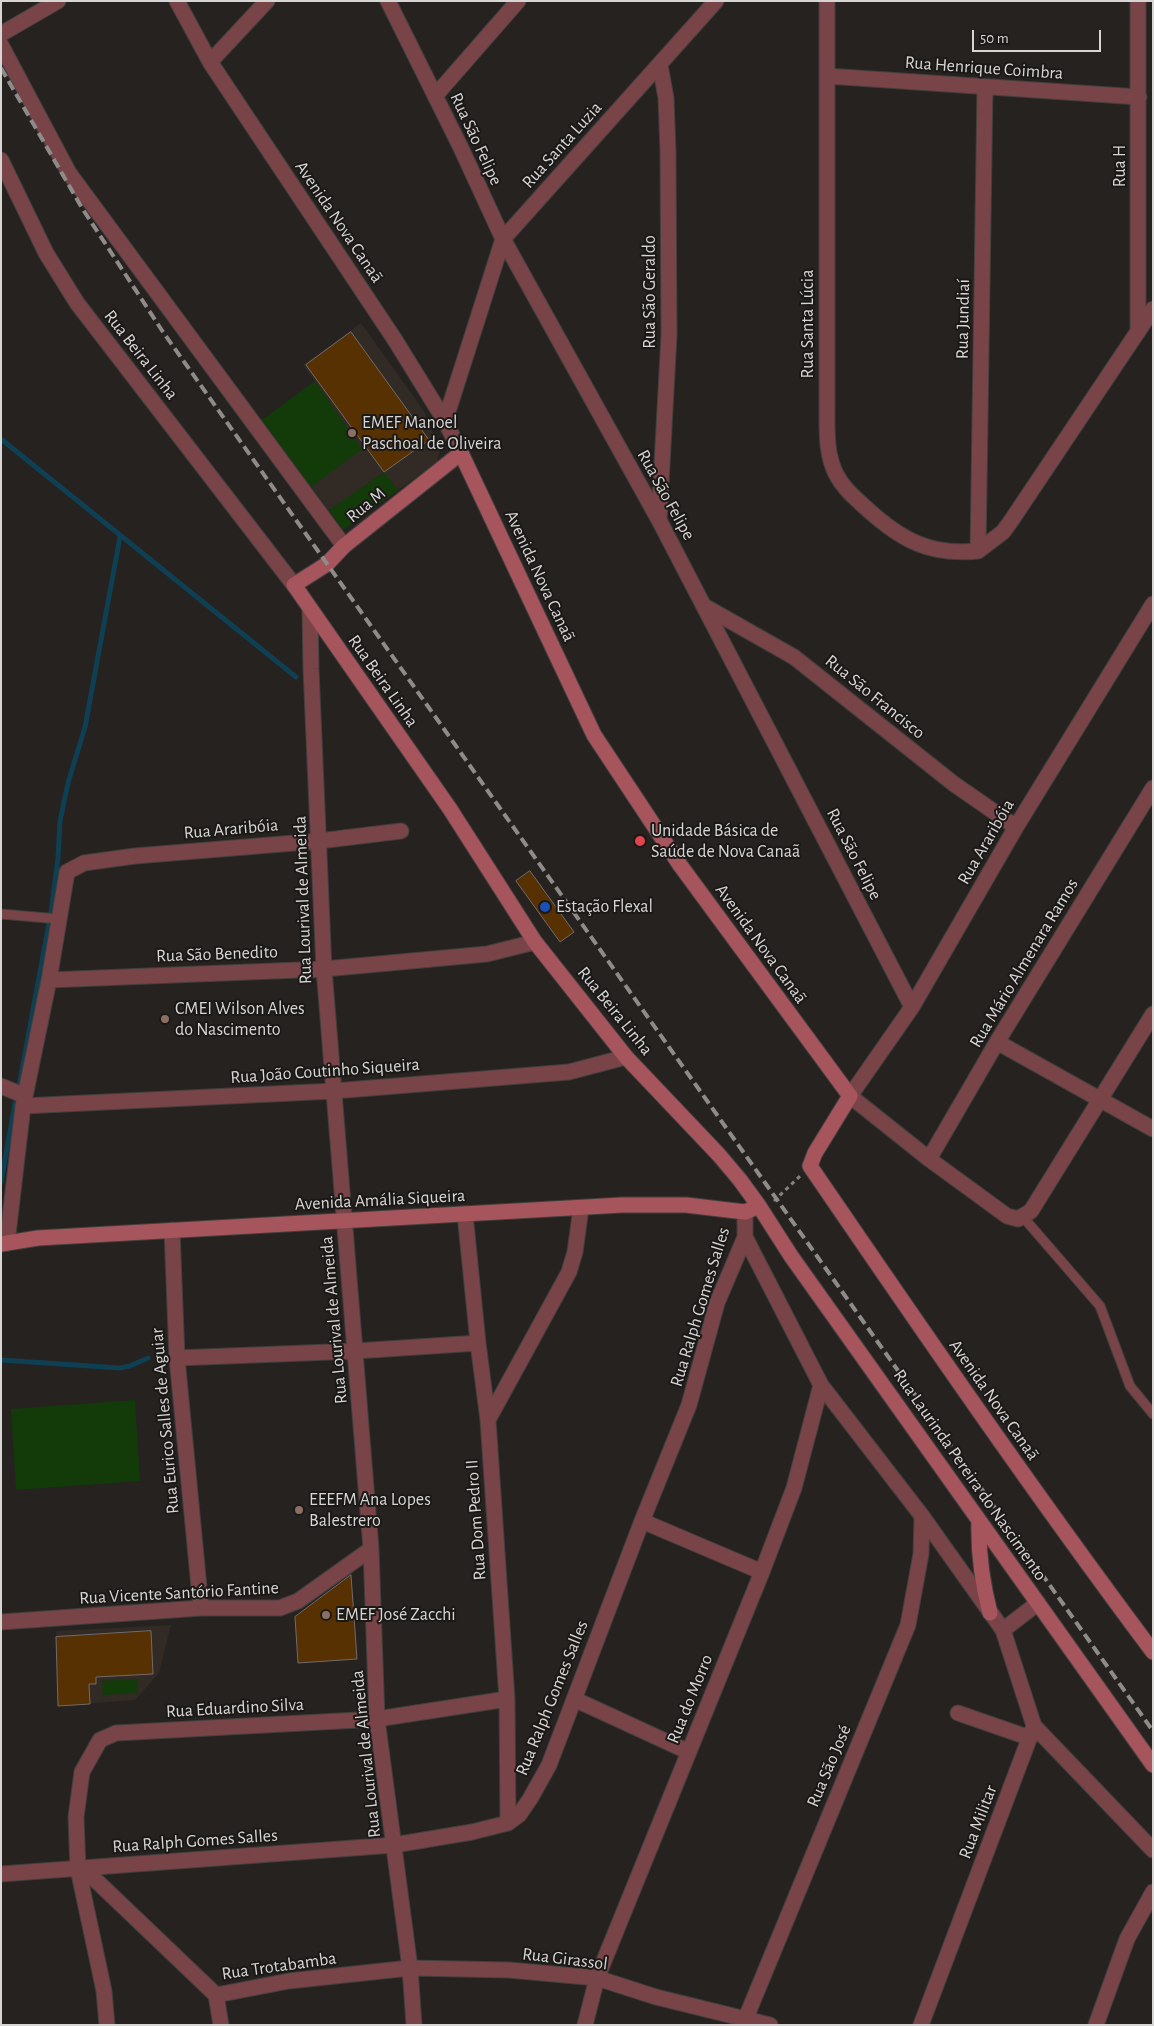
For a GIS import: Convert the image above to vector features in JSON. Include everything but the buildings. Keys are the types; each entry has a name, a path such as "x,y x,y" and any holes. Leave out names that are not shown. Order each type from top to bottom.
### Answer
{"street":[{"path":"1,34 58,1"},
{"name":"Avenida Nova Canaã","path":"177,1 210,62 396,340 445,421 594,735 680,865 850,1096"},
{"path":"210,62 266,1"},
{"name":"Rua São Felipe","path":"388,1 502,238 659,520 912,1007"},
{"path":"435,96 518,1"},
{"name":"Rua Santa Luzia","path":"445,421 502,238 716,1"},
{"name":"Rua Santa Lúcia","path":"827,1 827,410 828,447 831,460 836,474 846,489 883,524 911,542 944,552 978,551"},
{"name":"Rua H","path":"1138,1 1138,332"},
{"path":"1,45 69,173 344,546"},
{"name":"Rua São Geraldo","path":"659,520 670,335 668,152 666,98 660,64"},
{"name":"Rua Henrique Coimbra","path":"827,76 1139,97"},
{"name":"Rua Jundiaí","path":"978,551 985,87"},
{"name":"Rua Beira Linha","path":"1,160 43,246 77,303 294,585 450,809 535,942 626,1057 719,1155 759,1206"},
{"path":"978,551 998,537 1007,527 1153,309"},
{"name":"Rua M","path":"294,585 327,564 344,546 461,453"},
{"name":"Rua Araribóia","path":"850,1096 912,1007 1016,827 1153,604"},
{"name":"Rua São Francisco","path":"704,606 794,657 954,784 1016,827"},
{"name":"Rua Lourival de Almeida","path":"310,610 324,969 371,1549 377,1719 410,1968 414,2025"},
{"name":"Rua Mário Almenara Ramos","path":"929,1159 997,1042 1153,788"},
{"name":"Rua Araribóia","path":"59,919 67,872 84,863 135,856 319,841 401,831"},
{"path":"4,1244 24,1101 49,980 59,919"},
{"name":"Rua São Benedito","path":"49,980 324,969 487,954 535,942"},
{"path":"810,1166 815,1153 850,1096 929,1159 1007,1216 1012,1219 1023,1217 1031,1211 1153,1014"},
{"path":"997,1042 1153,1129"},
{"name":"Rua João Coutinho Siqueira","path":"24,1101 334,1091 570,1072 626,1057"},
{"path":"1,1086 24,1101"},
{"name":"Avenida Nova Canaã","path":"810,1166 918,1325 1070,1541 1153,1652"},
{"name":"Avenida Amália Siqueira","path":"4,1244 38,1238 622,1205 686,1205 744,1212 759,1206"},
{"name":"Rua Laurinda Pereira do Nascimento","path":"759,1206 796,1264 1153,1765"},
{"path":"488,1420 569,1272 575,1252 581,1208"},
{"name":"Rua Ralph Gomes Salles","path":"1,1874 394,1845 508,1824 519,1815 549,1765 642,1521 689,1405 717,1303 745,1237 744,1212"},
{"name":"Rua Dom Pedro II","path":"465,1214 488,1420 507,1699 508,1824"},
{"name":"Rua Eurico Salles de Aguiar","path":"172,1230 177,1358 200,1608"},
{"path":"745,1237 821,1384 922,1516 1003,1630 1032,1732 1153,1850"},
{"path":"177,1358 356,1351 478,1343"},
{"name":"Rua do Morro","path":"585,2025 597,1978 762,1572 794,1488 821,1384"},
{"name":"Rua São José","path":"744,2021 908,1625 921,1554 922,1516"},
{"path":"642,1521 762,1572"},
{"path":"979,1521 978,1549 990,1613"},
{"name":"Rua Vicente Santório Fantine","path":"1,1622 200,1608 280,1608 298,1601 371,1549"},
{"path":"1003,1630 1038,1603"},
{"name":"Rua Eduardino Silva","path":"107,2025 104,1991 80,1869 76,1817 82,1772 100,1740 116,1733 377,1719 507,1699"},
{"path":"574,1699 689,1752"},
{"path":"958,1714 1032,1732"},
{"name":"Rua Militar","path":"921,2025 1032,1732"},
{"name":"Rua Trotabamba","path":"80,1869 216,1995 289,1982 410,1968"},
{"path":"1096,2025 1127,1939 1153,1892"},
{"name":"Rua Girassol","path":"410,1968 509,1970 597,1978 656,1997 744,2021 770,2025"},
{"path":"216,1995 221,2025"}],"lane":[{"path":"1,914 59,919"},
{"path":"1023,1217 1100,1306 1130,1386 1153,1414"}],"path":[{"path":"759,1206 776,1200 810,1166"}],"shaded area":[{"name":"EMEF Manoel Paschoal de Oliveira","path":"361,323 424,411 440,450 437,462 343,530 262,420 315,381 303,365"},
{"path":"171,1625 159,1673 135,1700 58,1706 56,1631"}],"green space":[{"path":"315,381 362,449 311,487 262,420"},
{"path":"384,472 398,490 343,530 329,510"},
{"path":"135,1400 140,1481 16,1490 11,1409"},
{"path":"137,1679 138,1693 103,1695 102,1681"}],"waterway":[{"path":"1,439 296,677"},
{"path":"19,1086 51,912 58,858 60,821 68,783 85,727 120,537"},
{"path":"1,1182 15,1103"},
{"path":"1,1360 120,1368 148,1358"}],"railway":[{"path":"1,68 82,208 163,332 1153,1731"}],"place":[{"name":"EMEF Manoel Paschoal de Oliveira","path":"352,433"},
{"name":"Unidade Básica de Saúde de Nova Canaã","path":"640,841"},
{"name":"Estação Flexal","path":"545,907"},
{"name":"CMEI Wilson Alves do Nascimento","path":"165,1019"},
{"name":"EEEFM Ana Lopes Balestrero","path":"299,1510"},
{"name":"EMEF José Zacchi","path":"326,1615"}]}
